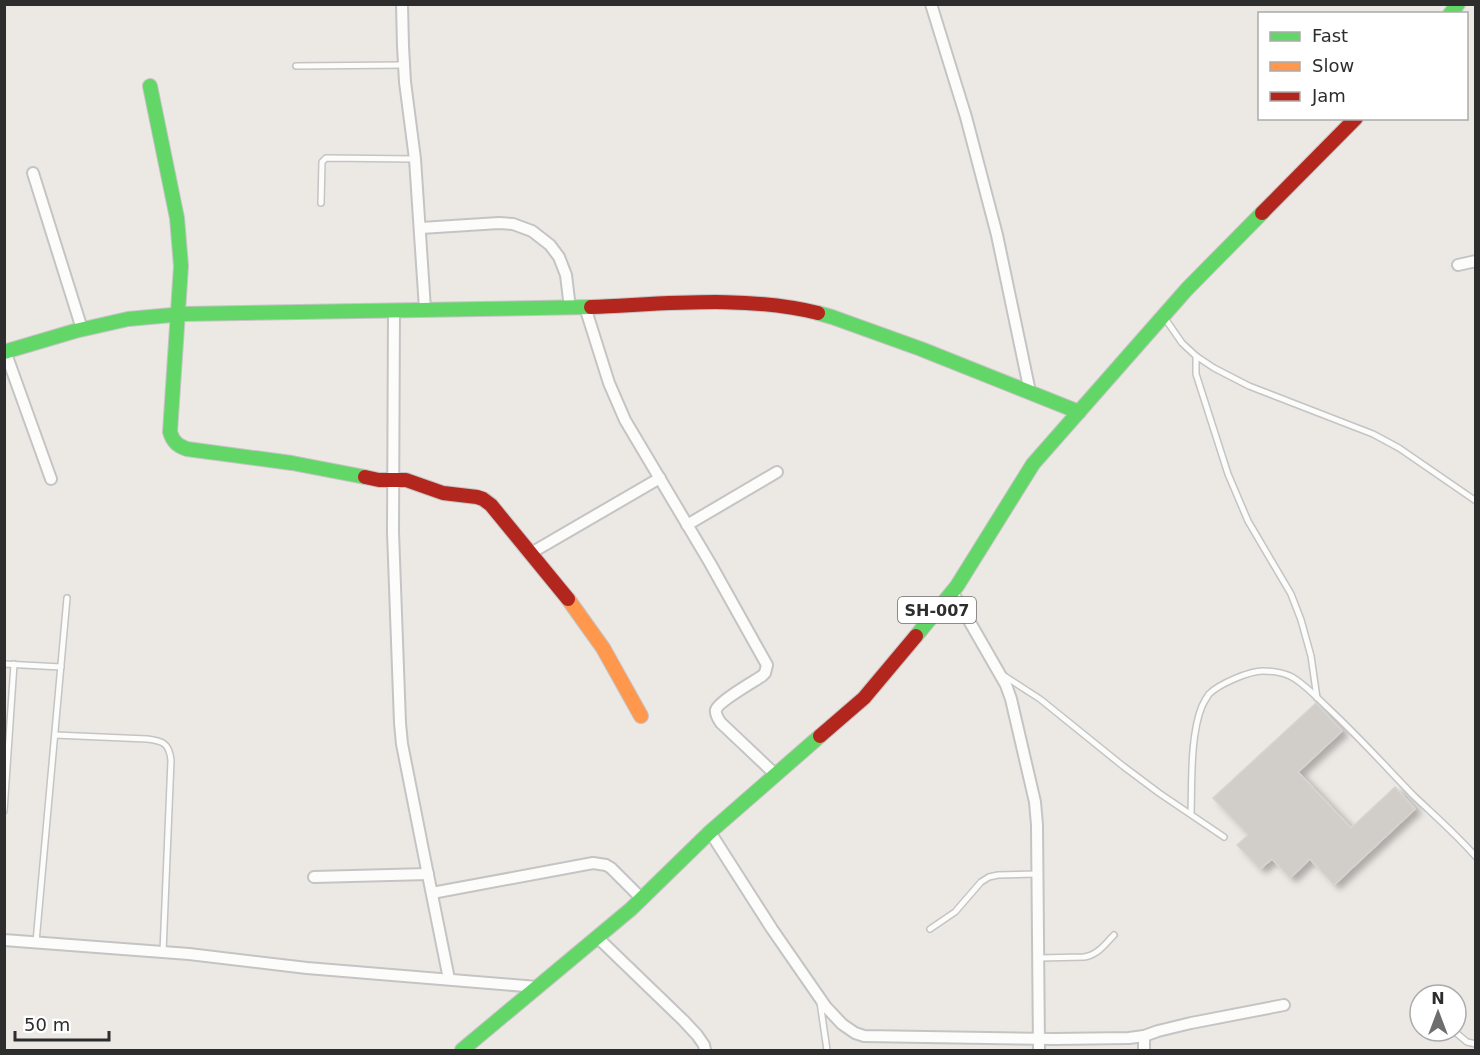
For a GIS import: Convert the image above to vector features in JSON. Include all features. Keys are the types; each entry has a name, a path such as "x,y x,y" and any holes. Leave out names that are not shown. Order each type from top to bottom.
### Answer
{"street":[{"path":"402,4 404,65 415,159 426,309"},
{"path":"931,4 966,117 997,235 1030,392"},
{"path":"150,86 177,218 181,266 172,440 178,446 187,449 292,463 379,480 412,482 443,493 483,499 491,505 571,602 603,648 641,716"},
{"name":"SH-007","path":"462,1050 642,899 710,832 864,698 952,591 1032,464 1187,290 1354,120"},
{"path":"33,173 82,329"},
{"path":"421,228 499,223 513,224 532,231 550,245 559,257 566,275 570,308"},
{"path":"1458,265 1476,261"},
{"path":"51,479 5,352 82,329 128,319 178,315 759,303 793,307 832,317 921,349 1079,412"},
{"path":"585,307 609,383 625,420 767,665 762,676 716,709 721,723 776,775"},
{"path":"394,310 392,480 400,723 402,744 449,980"},
{"path":"687,525 777,472"},
{"path":"531,553 660,478"},
{"path":"952,591 1006,685 1035,802 1038,874 1039,1045"},
{"path":"710,832 819,996 842,1024 864,1036 1039,1045 1144,1036 1191,1023 1284,1005"},
{"path":"432,893 600,863 611,868 642,899"},
{"path":"314,877 428,873"},
{"path":"597,937 683,1020 697,1035 705,1050"},
{"path":"4,940 163,952 307,968 537,987"},
{"path":"1144,1036 1144,1050"}],"lane":[{"path":"296,66 404,65"},
{"path":"321,203 322,162 326,158 415,159"},
{"path":"1164,316 1182,343 1214,368 1249,386 1373,434 1399,448 1476,501"},
{"path":"1196,356 1196,374 1228,474 1248,521 1291,594 1301,620 1311,656 1317,698"},
{"path":"36,942 67,598"},
{"path":"4,664 61,667"},
{"path":"4,811 14,664"},
{"path":"1191,814 1194,744 1198,721 1209,694 1220,686 1251,672 1279,672 1291,677 1317,698 1476,857"},
{"path":"999,673 1040,699 1124,766 1224,837"},
{"path":"55,735 147,739 166,744 170,751 163,952"},
{"path":"930,929 955,912 981,882 989,877 1038,874"},
{"path":"1039,958 1090,956 1100,950 1114,935"},
{"path":"819,996 828,1050"}],"building":[{"path":"1316,703 1342,731 1298,772 1351,828 1395,787 1415,809 1334,885 1310,859 1290,878 1272,859 1260,869 1237,845 1248,835 1213,798"}],"traffic: fast":[{"path":"1452,12 1458,4"},
{"path":"150,86 177,218 181,266 170,432 173,438 178,445 187,449 292,463 365,477"},
{"path":"916,636 957,586 1033,464 1187,289 1262,213"},
{"path":"4,352 75,331 128,319 183,314 591,307"},
{"path":"818,313 921,349 1079,412"},
{"path":"462,1050 631,909 710,832 820,736"}],"traffic: slow":[{"path":"568,599 603,648 641,716"}],"traffic: jam":[{"path":"1262,213 1354,120"},
{"path":"591,307 734,302 790,307 818,313"},
{"path":"365,477 379,480 406,480 443,493 483,499 491,505 568,599"},
{"path":"820,736 864,698 916,636"}]}
